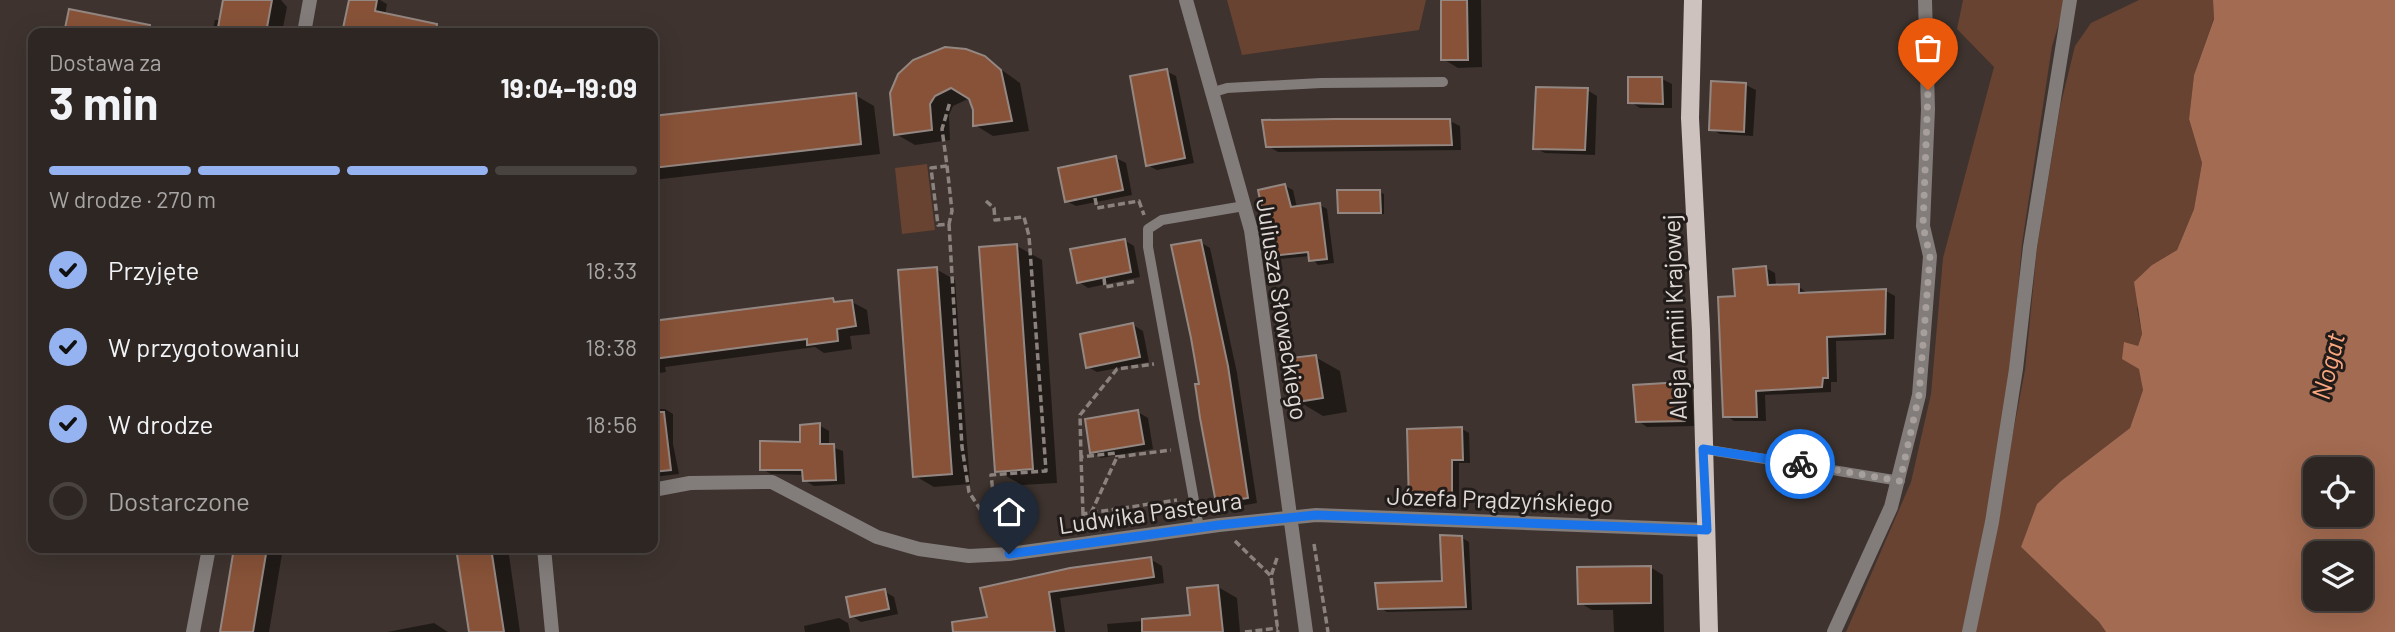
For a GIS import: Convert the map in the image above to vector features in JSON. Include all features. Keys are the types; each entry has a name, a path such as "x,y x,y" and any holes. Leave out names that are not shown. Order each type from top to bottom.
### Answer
{"main road":[{"name":"Aleja Armii Krajowej","path":"1693,0 1690,118 1709,632"}],"street":[{"path":"305,28 310,0"},
{"name":"Juliusza Słowackiego","path":"1186,0 1214,92 1253,244 1306,632"},
{"path":"1833,632 1900,481 1919,395 1930,256 1923,226 1928,109 1925,0"},
{"path":"1969,632 1992,522 2014,382 2030,247 2070,0"},
{"name":"Ludwika Pasteura","path":"658,489 690,483 772,482 869,534 919,549 956,555 993,556 1292,517"},
{"name":"Józefa Prądzyńskiego","path":"1292,517 1316,515 1707,530"},
{"path":"193,632 208,553"},
{"path":"544,553 552,632"}],"lane":[{"path":"1214,92 1227,88 1321,83 1443,82"},
{"path":"1199,528 1153,278 1148,229 1163,220 1244,206"},
{"path":"1703,449 1900,481"}],"path":[{"path":"950,102 942,129 952,211 949,224 965,470 969,492 989,523 994,500 991,475 1046,471 1029,236 1024,217 995,220 994,208 986,201"},
{"path":"947,166 931,168 939,225 949,224"},
{"path":"1095,198 1097,208 1139,201 1148,229"},
{"path":"1104,278 1105,287 1153,278"},
{"path":"1086,543 1080,415 1117,369 1169,362"},
{"path":"1113,364 1117,369"},
{"path":"1117,457 1184,448"},
{"path":"1081,457 1116,453 1117,457"},
{"path":"1091,513 1117,457"},
{"path":"1083,514 1193,498"},
{"path":"1219,525 1271,576"},
{"path":"1245,632 1278,630 1271,576 1277,561 1275,550"}],"shaded area":[{"path":"1227,0 1426,0 1419,30 1242,55"},
{"path":"1963,0 2066,0 2052,46 2022,244 2011,368 1988,520 1965,632 1846,632 1911,482 1931,394 1943,258 1994,67 1957,29"},
{"path":"2139,0 2213,0 2214,18 2194,75 2189,119 2202,163 2194,209 2177,250 2152,265 2137,308 2142,334 2138,346 2143,390 2130,428 2061,481 2021,547 2099,622 2106,632 1975,632 2025,370 2037,248 2060,107 2075,46 2091,23"},
{"path":"927,164 935,230 902,234 895,168"}],"water":[{"name":"Nogat","path":"2213,0 2395,0 2395,632 2106,632 2099,622 2021,547 2037,504 2061,481 2130,428 2143,390 2139,369 2122,359 2124,342 2138,346 2142,334 2134,282 2152,265 2177,250 2194,209 2202,163 2189,119 2194,75 2214,19"}],"building":[{"path":"223,0 272,0 267,28 218,28"},
{"path":"349,0 377,0 375,11 437,24 437,28 343,28"},
{"path":"1441,0 1467,0 1468,60 1441,60"},
{"path":"69,9 150,25 150,28 65,28"},
{"path":"945,47 966,49 985,56 1001,70 1012,121 973,126 973,110 969,99 951,88 935,96 930,104 932,130 894,135 890,93 898,74 913,60"},
{"path":"1167,69 1185,158 1146,166 1130,76"},
{"path":"1628,77 1662,77 1663,104 1628,103"},
{"path":"1711,81 1746,83 1744,132 1709,130"},
{"path":"1536,87 1588,88 1585,150 1533,149"},
{"path":"856,93 861,144 658,167 658,115"},
{"path":"1450,119 1452,145 1266,147 1262,120"},
{"path":"1116,156 1123,190 1065,202 1058,168"},
{"path":"1285,184 1291,207 1320,203 1327,259 1309,261 1308,252 1271,256 1258,190"},
{"path":"1337,190 1380,190 1381,213 1338,213"},
{"path":"1125,239 1131,272 1077,283 1070,249"},
{"path":"1201,240 1228,366 1248,498 1216,503 1200,418 1195,384 1199,384 1191,338 1171,245"},
{"path":"1017,244 1033,469 995,472 979,247"},
{"path":"1766,266 1768,285 1799,284 1799,293 1886,289 1885,334 1827,337 1828,378 1823,378 1822,387 1756,391 1757,417 1723,417 1718,297 1735,296 1733,269"},
{"path":"937,267 952,474 913,477 898,270"},
{"path":"833,298 834,302 852,300 856,326 837,329 838,341 807,345 807,339 658,358 658,320"},
{"path":"1133,323 1140,357 1086,368 1080,334"},
{"path":"1316,355 1323,398 1297,402 1290,358"},
{"path":"1682,382 1685,421 1636,422 1633,385"},
{"path":"1138,410 1144,444 1090,453 1085,419"},
{"path":"658,412 664,412 671,470 658,471"},
{"path":"820,423 820,444 834,444 836,480 803,481 802,470 760,470 760,441 800,442 800,425"},
{"path":"1462,427 1463,460 1452,460 1452,505 1409,504 1407,429"},
{"path":"1440,535 1462,536 1466,607 1378,609 1375,583 1442,581"},
{"path":"233,553 266,553 253,632 220,632"},
{"path":"457,553 492,553 504,632 469,632"},
{"path":"1151,557 1154,577 1049,592 1055,632 953,632 952,622 987,617 980,588 1070,568"},
{"path":"1651,566 1651,603 1578,604 1577,567"},
{"path":"1218,585 1223,632 1142,632 1142,619 1190,615 1187,588"},
{"path":"885,589 889,609 850,617 846,597"}],"way so far":[{"path":"1800,464 1900,481 1919,395 1930,256 1923,226 1928,90"}],"route":[{"path":"1009,554 1219,525 1316,515 1707,530 1703,449 1800,464"}]}
